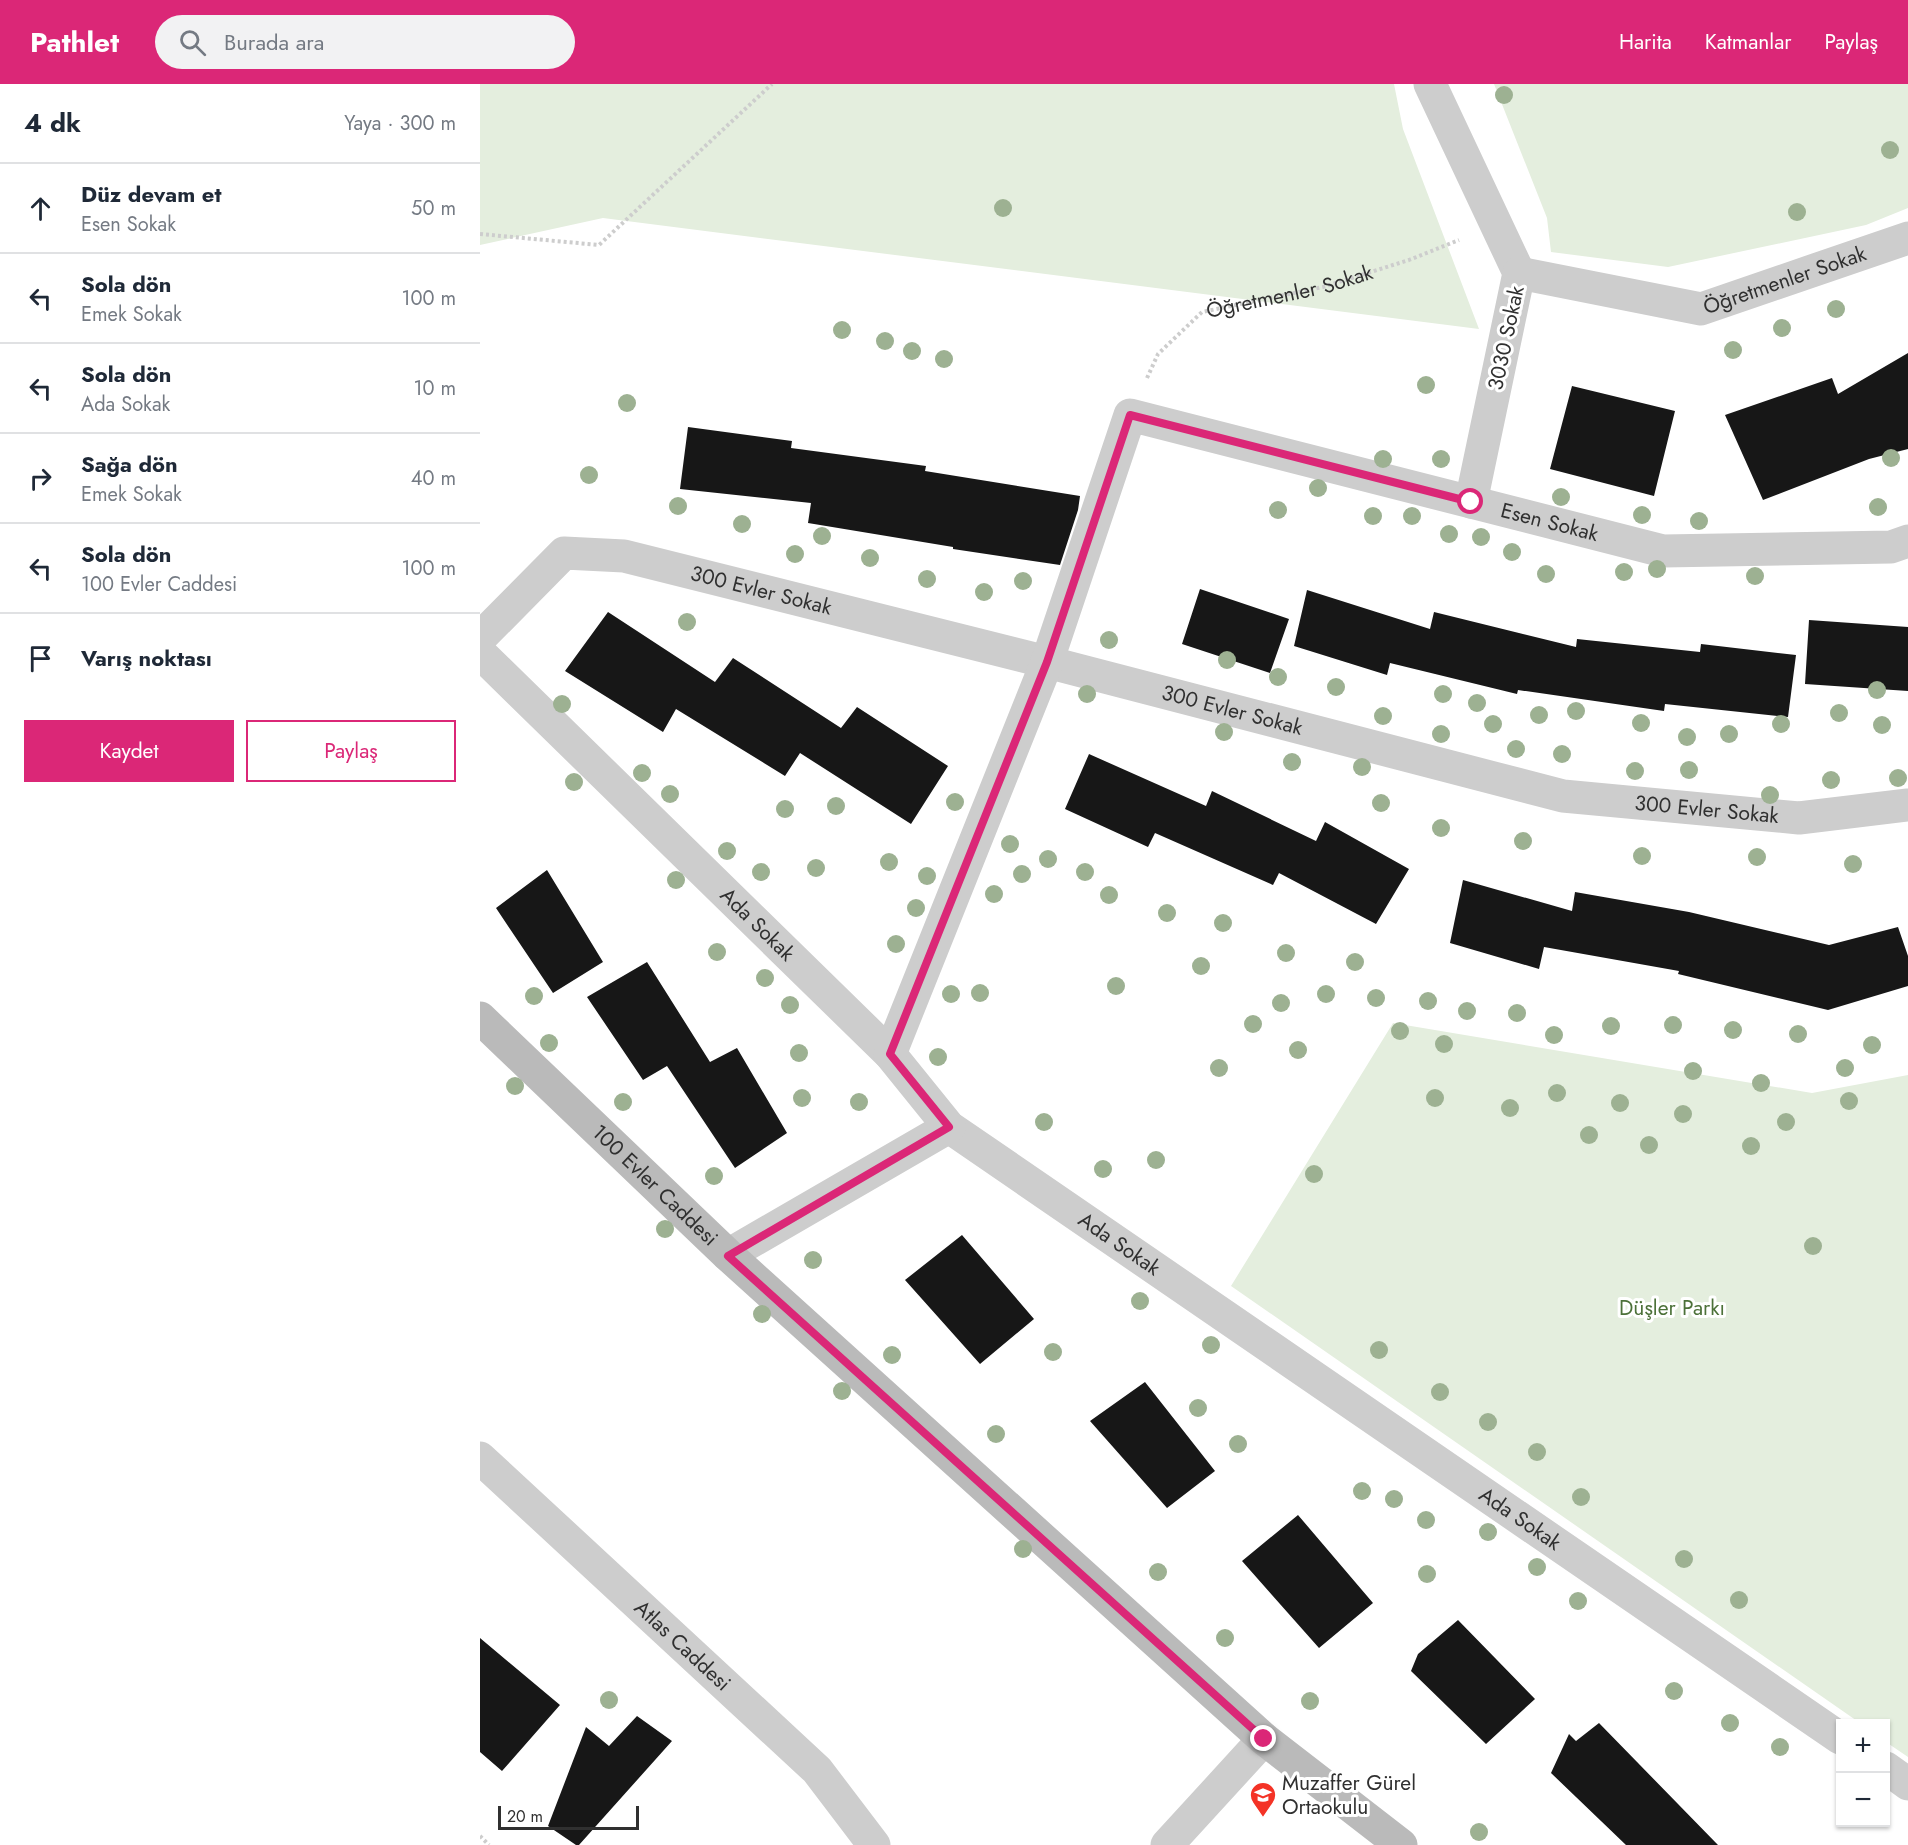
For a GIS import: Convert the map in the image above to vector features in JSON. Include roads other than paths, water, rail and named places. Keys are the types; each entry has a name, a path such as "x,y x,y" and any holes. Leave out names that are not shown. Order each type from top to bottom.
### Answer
{"street":[{"name":"3030 Sokak","path":"1430,84 1519,273 1471,502"},
{"name":"Öğretmenler Sokak","path":"1519,273 1701,309 1908,238"},
{"name":"Esen Sokak","path":"1047,662 1130,415 1663,551 1891,547 1908,541"},
{"name":"300 Evler Sokak","path":"480,638 564,552 624,555 1563,796 1799,818 1908,805"},
{"name":"Ada Sokak","path":"480,653 890,1054 949,1127 1836,1734"},
{"path":"890,1054 1047,662"},
{"name":"100 Evler Caddesi","path":"480,1018 728,1256 1264,1739 1401,1845"},
{"path":"728,1256 949,1127"},
{"name":"Atlas Caddesi","path":"480,1458 818,1770 874,1845"},
{"path":"1167,1845 1264,1739"},
{"path":"1890,1771 1908,1784"}],"place":[{"name":"Muzaffer Gürel Ortaokulu","path":"1263,1818"}],"park label":[{"name":"Düşler Parkı","path":"1672,1308"}]}
